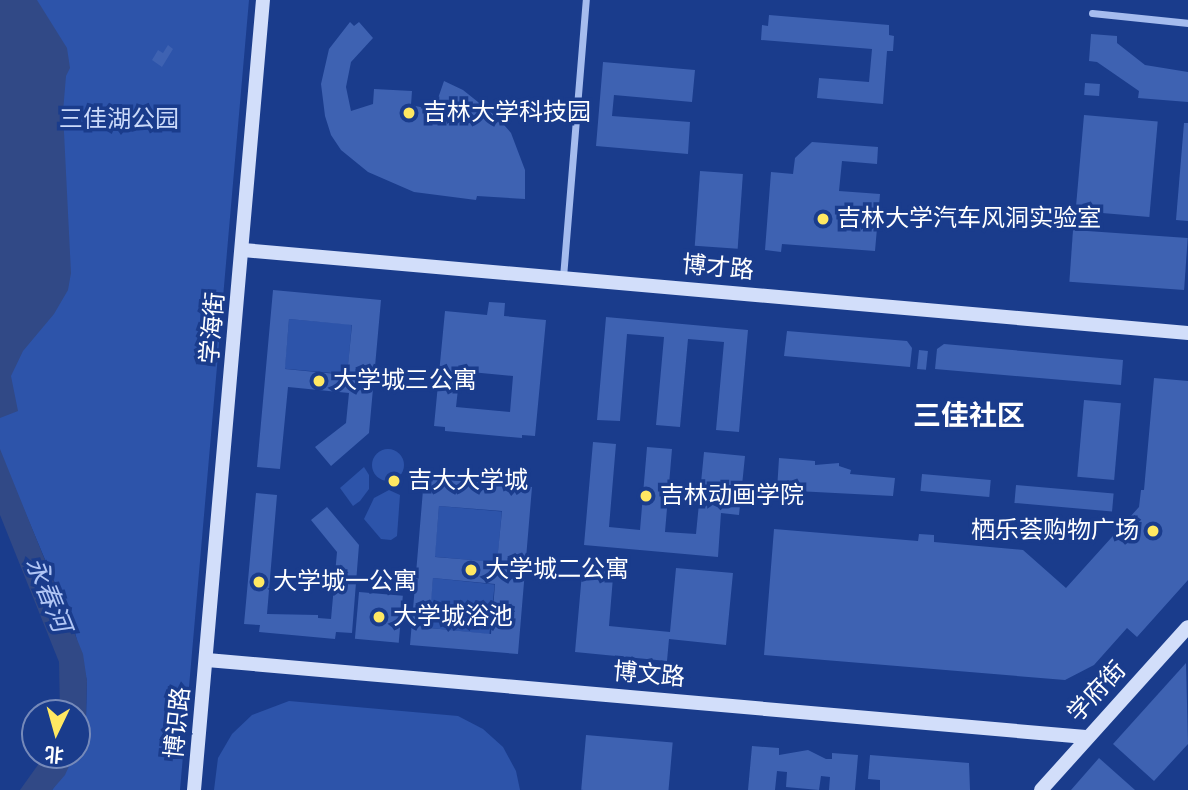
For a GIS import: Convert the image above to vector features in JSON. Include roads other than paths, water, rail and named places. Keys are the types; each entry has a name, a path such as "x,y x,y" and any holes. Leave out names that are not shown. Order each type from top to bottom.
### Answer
{"street":[{"name":"学海街","path":"207,660 263,0"},
{"path":"563,277 586,0"},
{"path":"1092,13 1188,23"},
{"name":"博才路","path":"243,250 1188,333"},
{"name":"学府街","path":"1041,790 1188,627"},
{"name":"博文路","path":"207,660 1086,737"},
{"name":"博识路","path":"194,790 207,660"}],"water":[{"path":"0,0 37,0 67,48 70,68 66,76 63,112 71,273 68,290 54,314 23,351 11,376 18,411 0,418"},
{"name":"永春河","path":"0,449 83,654 86,699 60,699 59,662 0,515"},
{"path":"35,769 68,769 52,790 20,790"}],"place":[{"name":"吉林大学科技园","path":"409,113"},
{"name":"吉林大学汽车风洞实验室","path":"823,219"},
{"name":"大学城三公寓","path":"319,381"},
{"name":"吉大大学城","path":"394,481"},
{"name":"吉林动画学院","path":"646,496"},
{"name":"栖乐荟购物广场","path":"1153,531"},
{"name":"大学城二公寓","path":"471,570"},
{"name":"大学城一公寓","path":"259,582"},
{"name":"大学城浴池","path":"379,617"}],"district":[{"name":"三佳社区","path":"969,417"}],"park label":[{"name":"三佳湖公园","path":"119,120"}]}
